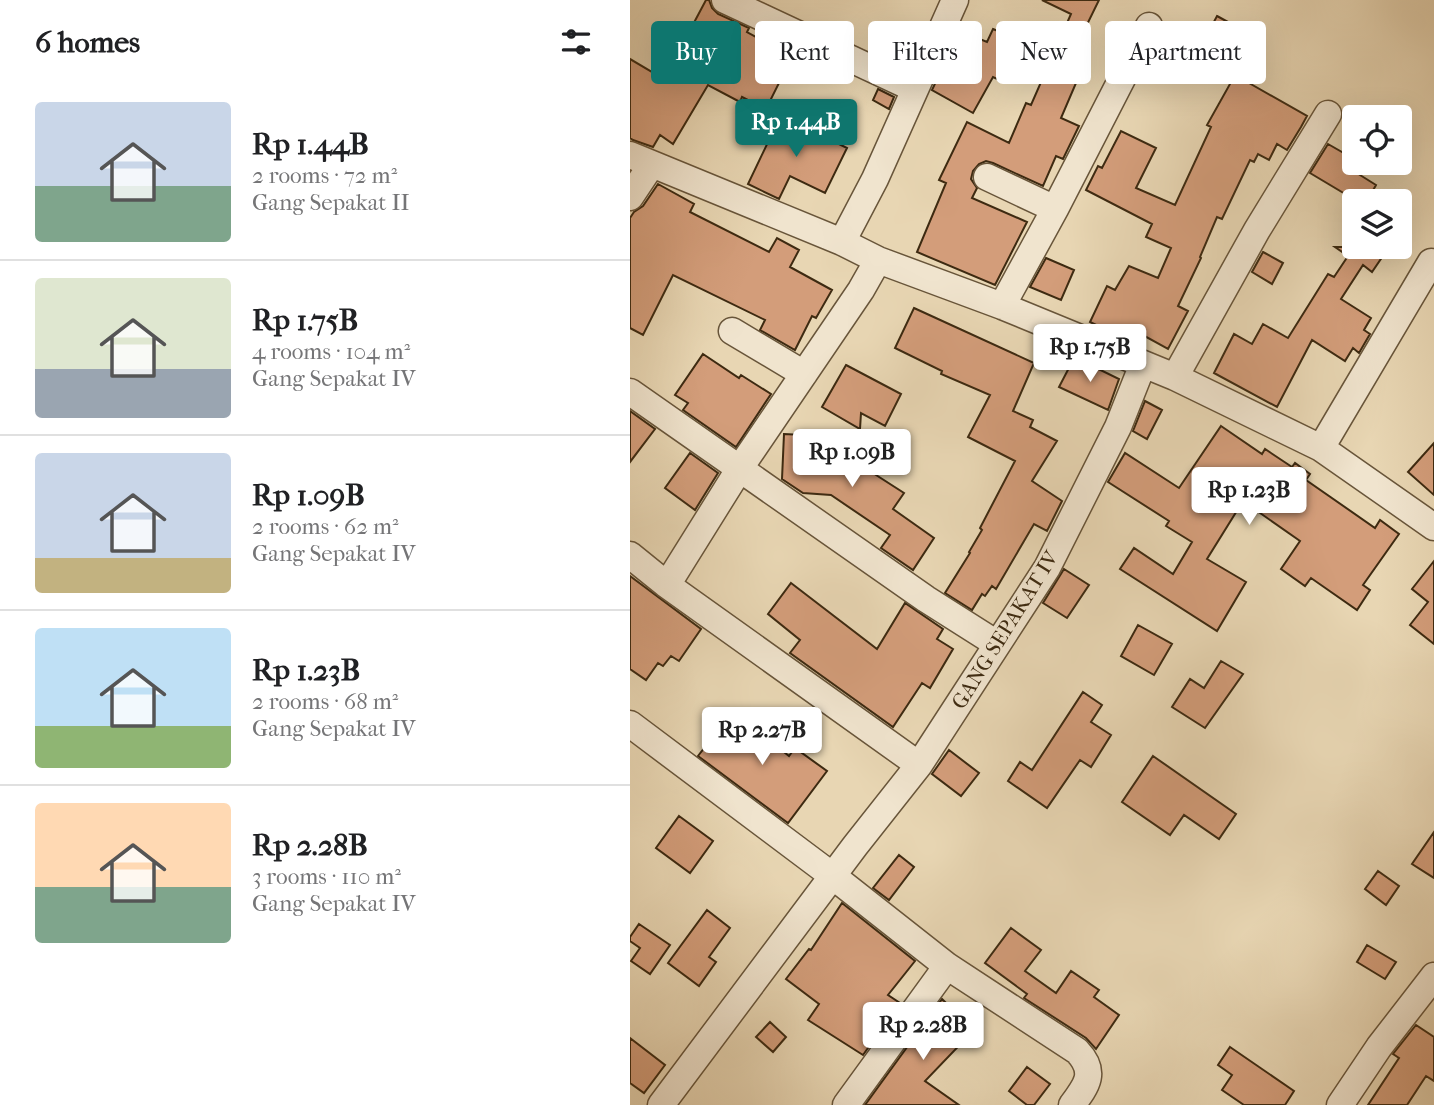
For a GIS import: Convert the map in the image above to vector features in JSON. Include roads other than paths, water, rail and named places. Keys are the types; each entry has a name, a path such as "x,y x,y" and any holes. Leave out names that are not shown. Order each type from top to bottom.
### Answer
{"street":[{"path":"725,0 915,89"},
{"path":"842,242 875,179 955,0"},
{"path":"1002,306 1119,84"},
{"path":"1175,377 1257,230 1328,114"},
{"path":"630,197 641,160 842,242 878,260 1002,306 1175,377 1321,448 1434,527"},
{"path":"987,177 1055,209"},
{"path":"667,585 740,468 861,290 878,260"},
{"path":"1321,448 1431,262"},
{"path":"732,331 804,374"},
{"name":"GANG SEPAKAT IV","path":"661,1105 919,765 1047,568 1118,426 1143,364"},
{"path":"630,392 926,599 997,644"},
{"path":"630,555 667,585 919,765"},
{"path":"630,724 834,877 947,966 1077,1051 1085,1059 1089,1073 1087,1083 1072,1105"},
{"path":"846,1105 947,966"},
{"path":"1340,1105 1379,1047 1434,976"}]}
